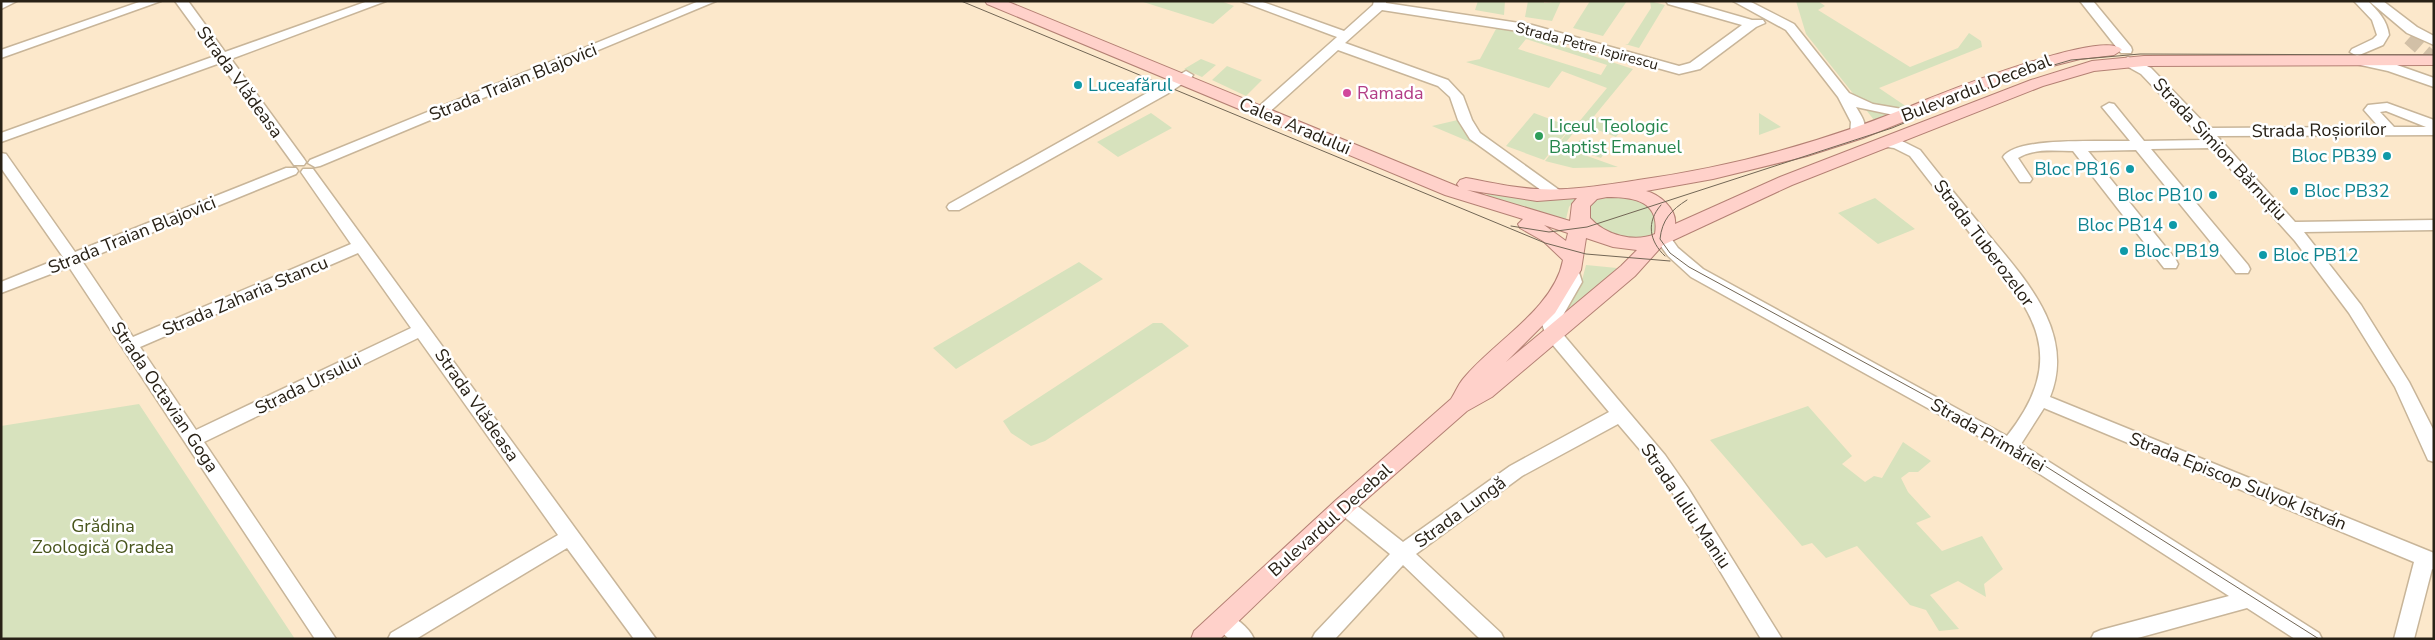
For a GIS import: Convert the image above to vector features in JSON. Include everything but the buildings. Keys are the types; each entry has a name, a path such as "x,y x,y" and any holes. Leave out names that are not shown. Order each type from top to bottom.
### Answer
{"main road":[{"name":"Calea Aradului","path":"992,1 1183,77"},
{"name":"Calea Aradului","path":"1003,1 1452,191 1579,223 1603,237 1636,244 1661,239"},
{"name":"Bulevardul Decebal","path":"1459,404 1470,385 1548,308 1571,264 1585,201 1592,195 1611,190 1709,175 1817,147 1857,134 2047,60 2097,51 2136,61"},
{"name":"Bulevardul Decebal","path":"1203,639 1344,506 1459,404 1485,391 1628,270 1661,239 1786,181 2057,76 2092,66 2136,61 2358,56 2434,52"},
{"name":"Bulevardul Decebal","path":"2358,56 2434,60"},
{"name":"Calea Aradului","path":"1263,110 1451,180 1504,192 1557,195 1611,190"},
{"path":"1611,190 1640,195 1659,207 1667,224 1661,239"},
{"path":"1452,191 1544,232 1560,244 1571,264"}],"street":[{"path":"1,5 11,1"},
{"path":"1,54 155,1"},
{"name":"Strada Vlădeasa","path":"180,1 423,329 570,537 646,639"},
{"path":"1,138 380,1"},
{"name":"Strada Traian Blajovici","path":"1,288 710,1"},
{"path":"1247,1 1443,83 1456,96 1465,120 1475,136 1557,195"},
{"path":"1672,1 1752,24 1782,22"},
{"name":"Strada Simion Bărnuțiu","path":"2086,1 2136,61 2294,227 2356,309 2411,397 2430,435 2434,455"},
{"path":"2358,56 2376,43 2383,35 2381,23 2376,15 2360,1"},
{"path":"2367,1 2410,38"},
{"path":"2375,1 2412,30 2434,41"},
{"path":"1740,3 1790,27 1844,96 1858,122 1859,130 1857,134"},
{"path":"1263,110 1342,40 1379,4"},
{"name":"Strada Petre Ispirescu","path":"1379,4 1532,29 1679,70 1694,66 1752,24"},
{"path":"2358,56 2434,83"},
{"path":"954,207 1183,77"},
{"path":"1844,96 1869,107 1908,114"},
{"path":"2108,107 2242,269"},
{"path":"2388,130 2371,110 2373,108 2387,108 2434,125"},
{"name":"Strada Roșiorilor","path":"2204,132 2434,131"},
{"path":"1885,143 1904,147 1915,153 1915,132"},
{"path":"2025,179 2010,157 2016,153 2038,148 2139,144 2216,144"},
{"path":"2077,146 2170,264"},
{"name":"Strada Tuberozelor","path":"1915,153 2014,278 2034,308 2045,334 2049,357 2048,376 2042,400 2010,445"},
{"name":"Strada Octavian Goga","path":"1,157 130,345 326,639"},
{"name":"Strada Simion Bărnuțiu","path":"2294,227 2434,225"},
{"name":"Strada Primăriei","path":"1661,239 1676,256 1702,276 2010,445 2312,639"},
{"name":"Strada Zaharia Stancu","path":"130,345 360,246"},
{"name":"Bulevardul Decebal","path":"1553,334 1550,324 1574,282 1571,264"},
{"name":"Strada Ursului","path":"193,439 423,329"},
{"name":"Strada Iuliu Maniu","path":"1553,334 1621,414 1682,493 1772,639"},
{"name":"Strada Episcop Sulyok István","path":"2042,400 2430,560"},
{"name":"Strada Lungă","path":"1322,639 1403,553 1516,471 1621,414"},
{"path":"1344,506 1403,553 1494,639"},
{"path":"398,639 570,537"},
{"path":"2404,639 2430,560"},
{"path":"2101,639 2250,598"},
{"path":"1222,620 1244,639"}],"green space":[{"path":"1140,1 1221,1 1234,6 1213,24"},
{"path":"1478,1 1505,1 1504,15 1475,10"},
{"path":"1528,1 1544,1 1544,3 1561,1 1552,21 1525,17"},
{"path":"1590,1 1627,1 1603,36 1573,28"},
{"path":"1650,1 1665,5 1639,48 1625,44 1628,44 1651,8"},
{"path":"1796,1 1818,1 1825,6 1818,10 1910,67 1958,48 1969,33 1981,41 1982,47 1879,88 1907,107 1874,120 1806,34"},
{"path":"1497,27 1526,34 1633,69 1586,126 1578,123 1607,88 1562,71 1549,88 1466,62 1480,59","holes":["1526,39 1607,65 1601,75 1518,49"]},
{"path":"1201,59 1216,65 1202,77 1184,69"},
{"path":"1227,66 1262,80 1246,96 1212,80"},
{"path":"1151,113 1172,128 1118,157 1097,142"},
{"name":"Liceul Teologic Baptist Emanuel","path":"1534,113 1571,127 1544,160 1506,146"},
{"path":"1759,113 1781,127 1759,135"},
{"path":"1598,117 1624,127 1616,137 1590,127"},
{"path":"1462,119 1477,145 1432,126"},
{"path":"1574,124 1579,126 1562,147 1618,167 1573,168 1545,161"},
{"path":"1580,140 1607,149 1601,158 1573,149"},
{"path":"1488,193 1538,200 1576,198 1569,207 1565,223 1486,197"},
{"path":"1607,195 1638,199 1654,210 1658,229 1648,237 1621,239 1591,222 1589,208 1592,203"},
{"path":"1875,198 1915,229 1878,244 1838,213"},
{"path":"1079,262 1103,279 956,369 933,348"},
{"path":"1586,265 1617,268 1559,321 1580,288"},
{"path":"1153,323 1162,323 1189,346 1045,441 1031,446 1011,433 1003,421"},
{"name":"Grădina Zoologică Oradea","path":"139,404 295,639 1,639 1,426"},
{"path":"1808,406 1852,456 1842,464 1865,482 1874,476 1882,478 1903,442 1931,461 1918,472 1909,472 1901,478 1908,492 1931,517 1916,523 1942,551 1982,536 2003,569 1984,584 1986,597 1958,581 1930,595 1959,629 1939,631 1926,610 1910,605 1857,546 1826,558 1812,543 1802,546 1710,440"}],"tunnel":[{"path":"2409,38 2434,60"}],"tram line":[{"path":"961,1 1545,243 1586,254 1670,261"},
{"path":"1511,226 1549,232 1587,227 1892,128 2023,74 2071,60 2140,54 2434,55"},
{"path":"1687,200 1668,216 1660,239 1670,253 1689,267 1985,428 2319,639"},
{"path":"1661,205 1653,218 1651,231 1656,244 1665,256"}],"place":[{"name":"Luceafărul","path":"1078,85"},
{"name":"Ramada","path":"1347,93"},
{"name":"Liceul Teologic Baptist Emanuel","path":"1539,136"},
{"name":"Bloc PB39","path":"2387,156"},
{"name":"Bloc PB16","path":"2130,169"},
{"name":"Bloc PB32","path":"2294,191"},
{"name":"Bloc PB10","path":"2213,195"},
{"name":"Bloc PB14","path":"2173,225"},
{"name":"Bloc PB19","path":"2124,251"},
{"name":"Bloc PB12","path":"2263,255"}]}
